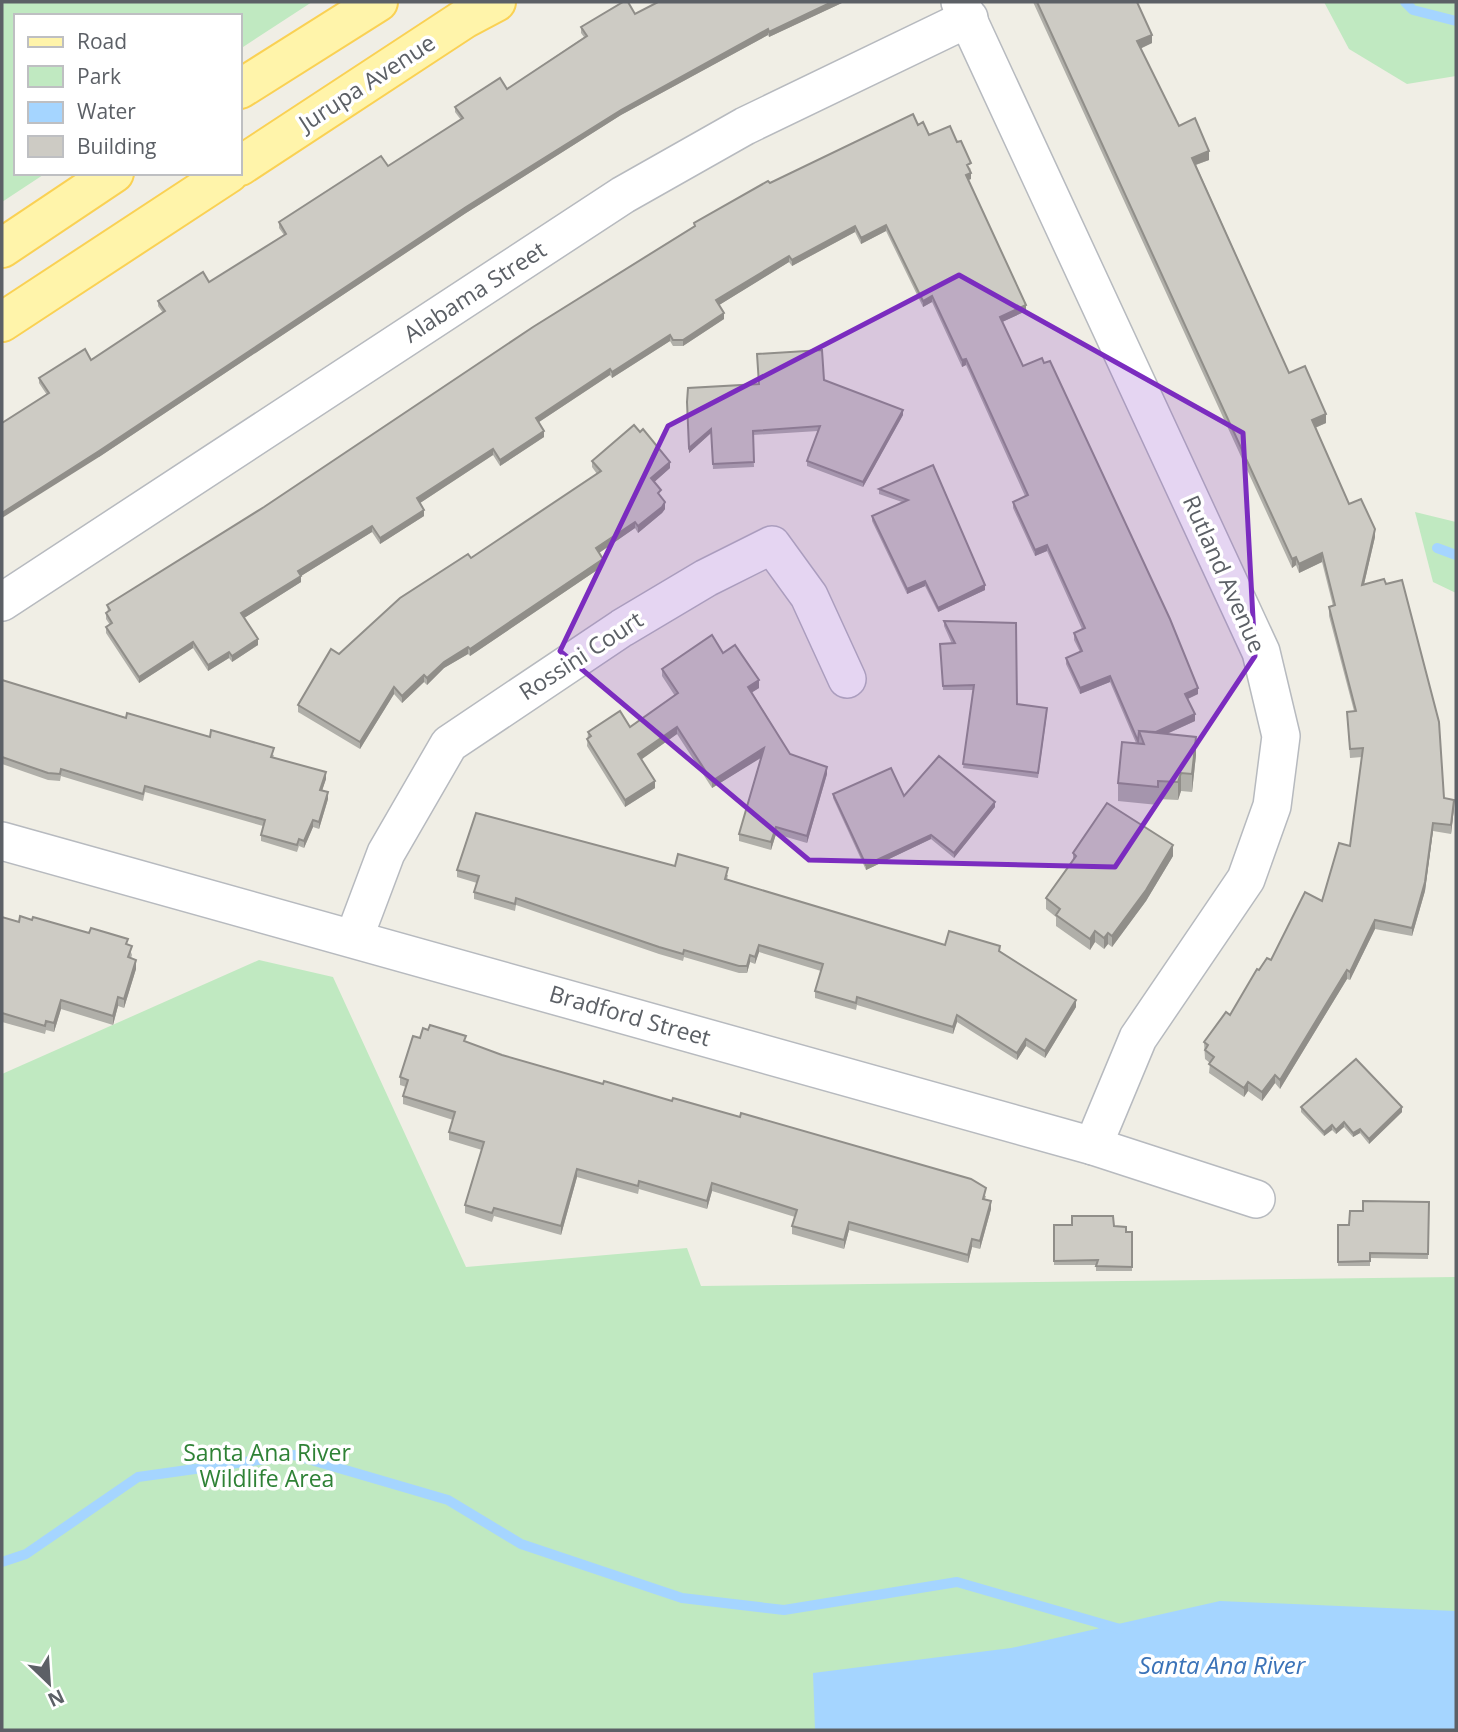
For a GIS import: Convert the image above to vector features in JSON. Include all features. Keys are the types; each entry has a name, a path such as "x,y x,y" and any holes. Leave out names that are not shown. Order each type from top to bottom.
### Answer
{"main road":[{"path":"242,88 378,2"},
{"name":"Jurupa Avenue","path":"242,165 464,19 496,2"},
{"path":"2,248 111,175"},
{"path":"2,322 226,175"}],"street":[{"name":"Alabama Street","path":"2,602 623,195 745,126 965,10"},
{"name":"Rutland Avenue","path":"965,10 1261,652 1281,736 1272,806 1246,879 1138,1038 1093,1146"},
{"name":"Rossini Court","path":"354,938 386,853 449,744 622,628 706,578 772,545 809,596 847,679"},
{"name":"Bradford Street","path":"2,841 1093,1146 1256,1199"}],"highlighted area":[{"path":"959,275 1243,433 1255,656 1115,867 809,860 560,651 668,426"}],"green space":[{"path":"2,2 312,2 242,48 242,14 14,14 14,175 43,175 2,202"},
{"path":"1324,2 1456,2 1456,76 1407,84 1349,49"},
{"path":"1415,512 1456,522 1456,593 1433,582"},
{"name":"Santa Ana River Wildlife Area","path":"259,960 333,977 466,1267 687,1248 701,1286 1456,1277 1456,1730 2,1730 2,1074"}],"water":[{"name":"Santa Ana River","path":"1220,1601 1456,1611 1456,1730 815,1730 813,1673 1011,1648"}],"building":[{"path":"623,2 628,2 635,14 658,2 832,2 769,32 768,29 621,110 466,207 2,513 2,423 49,393 39,378 85,349 91,360 165,311 158,301 203,272 209,282 286,234 279,222 381,156 388,166 463,118 455,107 500,78 507,89 587,36 581,27"},
{"path":"1037,2 1137,2 1152,35 1137,41 1179,126 1195,118 1209,151 1192,158 1289,373 1305,366 1326,414 1312,420 1349,504 1361,499 1375,529 1362,585 1384,579 1386,584 1402,580 1439,722 1444,798 1454,800 1451,825 1433,823 1425,882 1412,928 1375,920 1350,972 1347,970 1280,1080 1275,1075 1262,1092 1248,1082 1244,1088 1209,1064 1214,1057 1205,1050 1208,1045 1204,1042 1226,1012 1230,1015 1257,969 1259,970 1267,958 1271,960 1305,892 1322,901 1339,843 1350,846 1363,748 1350,749 1347,712 1356,711 1329,607 1335,605 1322,553 1299,564 1296,557 1292,559"},
{"path":"913,114 918,125 923,122 929,135 950,126 957,142 961,141 971,163 967,165 971,173 966,175 1026,305 1000,317 1023,366 1042,358 1044,363 1050,361 1170,619 1198,688 1185,694 1195,714 1156,732 1139,731 1138,741 1110,676 1080,688 1066,658 1082,651 1074,633 1085,628 1047,545 1035,550 1013,502 1028,495 966,359 962,360 932,296 923,301 886,225 861,238 855,226 792,260 789,256 716,300 724,313 683,340 673,340 670,335 612,372 610,369 536,418 544,431 500,460 493,449 417,498 424,510 380,538 372,526 298,571 301,576 241,613 258,639 232,656 229,652 208,665 193,642 139,677 106,627 112,623 106,613 110,610 107,605 264,507 533,327 695,226 694,223 768,181 770,183"},
{"path":"822,350 824,380 903,410 863,482 807,461 820,426 753,431 754,462 713,464 711,429 689,448 688,388 759,384 757,354"},
{"path":"634,425 640,432 643,429 670,462 651,478 661,490 658,493 665,502 638,526 635,522 596,548 603,559 470,649 468,647 444,662 427,678 424,675 402,696 394,687 360,742 298,705 331,649 339,654 400,598 468,554 471,558 601,471 592,461"},
{"path":"933,465 985,585 938,608 925,581 907,589 872,516 908,500 879,489"},
{"path":"944,621 1016,623 1017,704 1047,708 1038,773 963,764 974,685 943,686 940,644 955,643"},
{"path":"712,635 723,653 735,645 759,680 748,687 790,754 827,767 807,836 776,827 771,842 739,834 764,748 712,781 677,727 638,754 655,781 625,800 587,739 591,736 588,732 620,711 630,727 678,693 662,669"},
{"path":"2,680 126,718 127,713 210,737 211,730 274,748 271,757 326,772 320,790 328,792 319,822 313,820 304,841 299,839 297,845 261,835 265,820 145,786 143,794 61,769 60,774 48,773 2,757"},
{"path":"1139,731 1196,737 1192,774 1181,773 1178,782 1158,781 1158,787 1118,783 1122,742 1144,744"},
{"path":"939,756 995,802 954,853 931,835 866,865 833,794 891,768 904,796"},
{"path":"1107,803 1173,845 1146,890 1112,936 1108,933 1104,938 1095,931 1090,939 1056,915 1060,909 1046,898 1076,856 1073,853"},
{"path":"476,813 675,866 678,854 728,868 725,879 945,945 949,931 1000,946 999,951 1076,1000 1045,1051 1026,1039 1017,1053 957,1015 953,1027 857,997 856,1003 815,991 823,964 759,945 755,957 750,955 747,966 739,966 684,950 683,954 659,947 516,898 515,904 474,892 479,876 457,870"},
{"path":"20,916 32,920 33,917 89,933 91,928 128,939 126,944 132,946 128,957 136,960 124,999 118,997 113,1016 61,1000 54,1023 46,1021 45,1026 2,1013 2,917 19,922"},
{"path":"430,1025 466,1036 464,1041 502,1055 603,1084 604,1081 740,1117 741,1113 971,1179 986,1188 983,1199 991,1201 980,1241 972,1239 968,1255 849,1222 844,1240 792,1226 797,1210 712,1183 707,1201 639,1181 638,1186 577,1169 561,1226 494,1208 492,1213 465,1205 484,1142 449,1132 455,1112 403,1096 408,1080 400,1077 413,1036 420,1038 423,1028 428,1030"},
{"path":"1356,1059 1402,1107 1369,1139 1360,1129 1353,1133 1344,1122 1336,1130 1332,1125 1324,1132 1301,1107"},
{"path":"1363,1201 1429,1202 1428,1254 1370,1253 1370,1261 1338,1262 1338,1225 1349,1225 1350,1211 1363,1211"},
{"path":"1072,1216 1113,1216 1114,1226 1126,1227 1126,1232 1132,1232 1132,1267 1096,1266 1098,1260 1054,1261 1054,1225 1072,1225"}],"waterway":[{"path":"1405,2 1413,10 1456,21"},
{"path":"1437,548 1456,555"},
{"path":"2,1562 26,1554 138,1477 294,1455 448,1500 521,1544 682,1598 784,1610 957,1582 1120,1629"}]}
